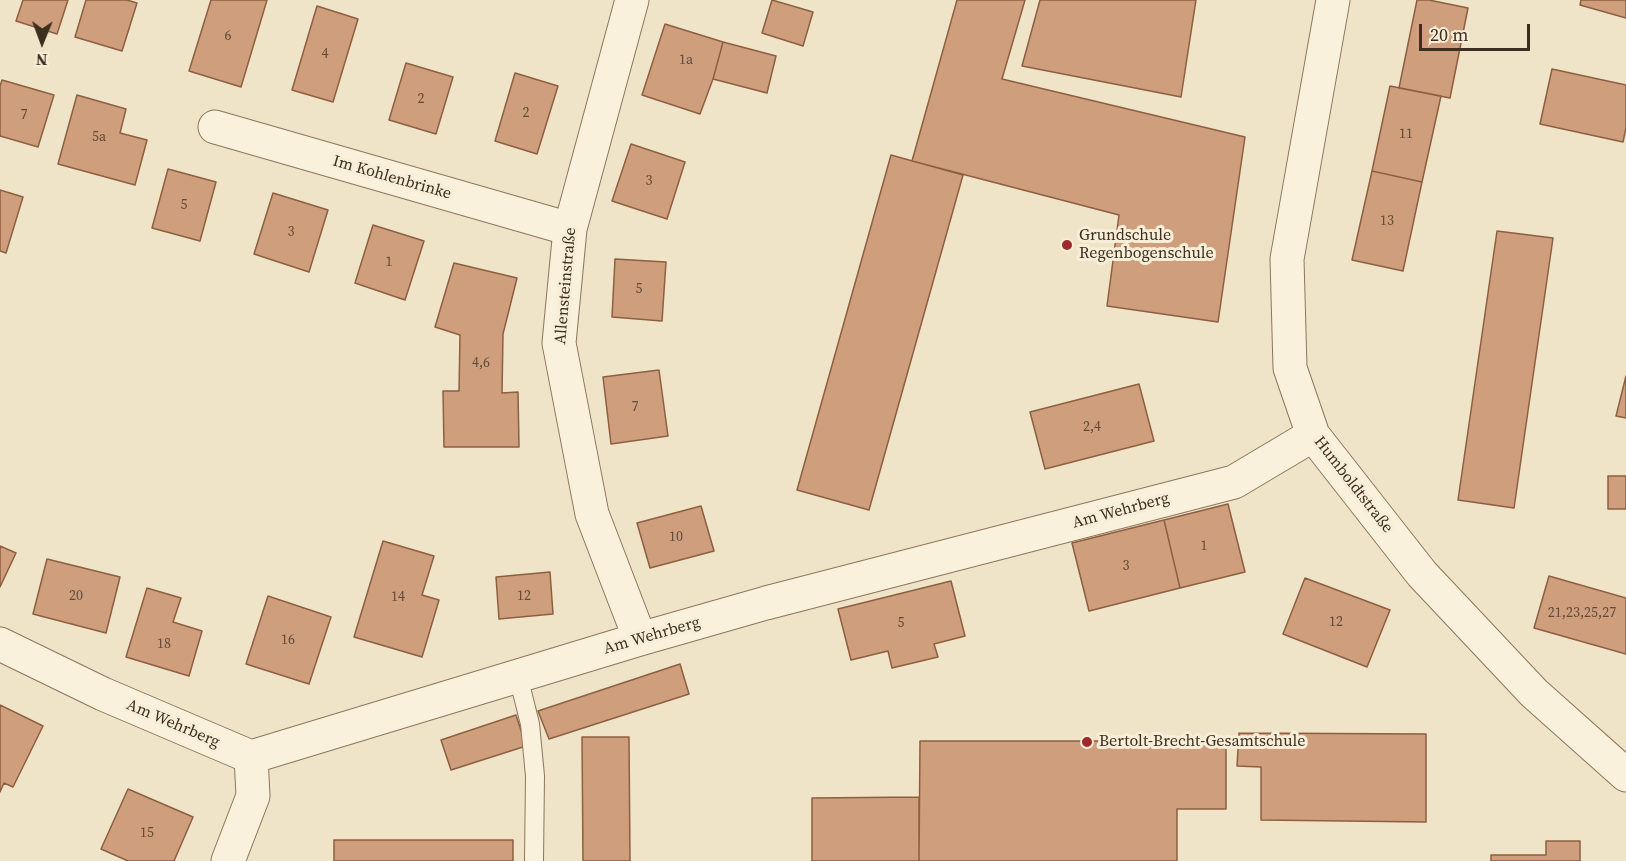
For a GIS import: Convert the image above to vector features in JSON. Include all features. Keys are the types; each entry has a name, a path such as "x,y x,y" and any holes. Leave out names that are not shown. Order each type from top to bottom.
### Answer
{"street":[{"name":"Allensteinstraße","path":"632,0 570,229 559,343 591,514 640,639"},
{"name":"Humboldtstraße","path":"1333,0 1287,259 1290,368 1313,435 1422,574 1534,693 1626,775"},
{"name":"Im Kohlenbrinke","path":"215,127 570,229"},
{"name":"Am Wehrberg","path":"0,644 103,694 251,757 640,639 844,582 1234,482 1313,435"},
{"path":"228,861 253,796 251,757"}],"lane":[{"path":"518,676 530,724 535,776 534,861"}],"building":[{"path":"23,0 68,0 57,34 16,21"},
{"path":"86,0 127,0 137,3 122,51 75,37"},
{"path":"211,0 267,0 241,87 189,71"},
{"path":"772,0 813,12 803,46 762,33"},
{"path":"957,0 1025,0 1002,79 1245,137 1218,322 1107,306 1119,215 912,161"},
{"path":"1040,0 1196,0 1181,97 1022,66"},
{"path":"1417,0 1429,0 1468,8 1450,98 1399,88"},
{"path":"1581,0 1626,0 1626,18 1580,5"},
{"path":"317,6 358,19 333,102 292,90"},
{"path":"665,24 723,42 700,114 642,95"},
{"path":"723,42 776,56 767,93 713,79"},
{"path":"406,63 453,77 436,134 389,120"},
{"path":"1552,69 1626,85 1626,128 1623,142 1540,124"},
{"path":"515,73 558,86 537,154 495,141"},
{"path":"2,80 54,95 38,147 0,136"},
{"path":"1390,86 1441,96 1422,182 1372,171"},
{"path":"77,95 126,109 120,133 147,140 135,185 58,164"},
{"path":"631,144 685,162 667,219 612,201"},
{"path":"891,155 963,175 869,510 797,490"},
{"path":"168,169 216,182 200,241 152,228"},
{"path":"1372,171 1422,182 1403,271 1352,260"},
{"path":"0,190 23,197 6,253 0,251"},
{"path":"273,193 328,210 309,272 254,254"},
{"path":"373,225 424,241 405,300 355,283"},
{"path":"1497,231 1553,238 1514,508 1458,500"},
{"path":"615,259 666,262 662,321 612,317"},
{"path":"454,263 517,278 503,334 502,393 518,392 519,447 444,447 443,391 459,391 460,335 435,327"},
{"path":"659,370 668,436 611,444 603,377"},
{"path":"1626,376 1626,418 1616,416"},
{"path":"1139,384 1154,441 1045,469 1030,412"},
{"path":"1608,476 1626,476 1626,509 1608,509"},
{"path":"1228,504 1245,572 1180,588 1164,520"},
{"path":"701,506 714,551 650,568 637,523"},
{"path":"1164,520 1180,588 1089,611 1072,543"},
{"path":"383,541 434,556 422,595 439,600 422,657 354,637"},
{"path":"0,546 16,553 0,587"},
{"path":"47,559 120,577 106,633 33,614"},
{"path":"550,572 553,614 499,619 496,577"},
{"path":"1549,576 1626,598 1626,654 1534,628"},
{"path":"1305,578 1390,610 1367,667 1283,634"},
{"path":"951,581 965,636 934,644 938,657 892,668 888,651 851,660 838,609"},
{"path":"147,588 181,598 173,622 202,631 189,676 126,657"},
{"path":"268,596 331,617 309,684 246,664"},
{"path":"680,664 689,694 549,739 538,711"},
{"path":"0,705 43,726 13,787 4,783 0,792"},
{"path":"516,715 526,746 451,770 441,740"},
{"path":"1239,733 1426,734 1426,822 1261,820 1261,767 1237,766"},
{"path":"582,737 629,737 630,861 583,861"},
{"path":"920,741 1226,741 1226,809 1177,809 1177,861 919,861"},
{"path":"128,789 193,817 174,861 128,861 101,849"},
{"path":"919,797 919,861 812,861 812,798"},
{"path":"334,840 513,840 513,861 334,861"},
{"path":"1546,841 1580,841 1580,861 1491,861 1491,855 1546,855"}],"place":[{"name":"Grundschule Regenbogenschule","path":"1067,245"},
{"name":"Bertolt-Brecht-Gesamtschule","path":"1087,742"}]}
